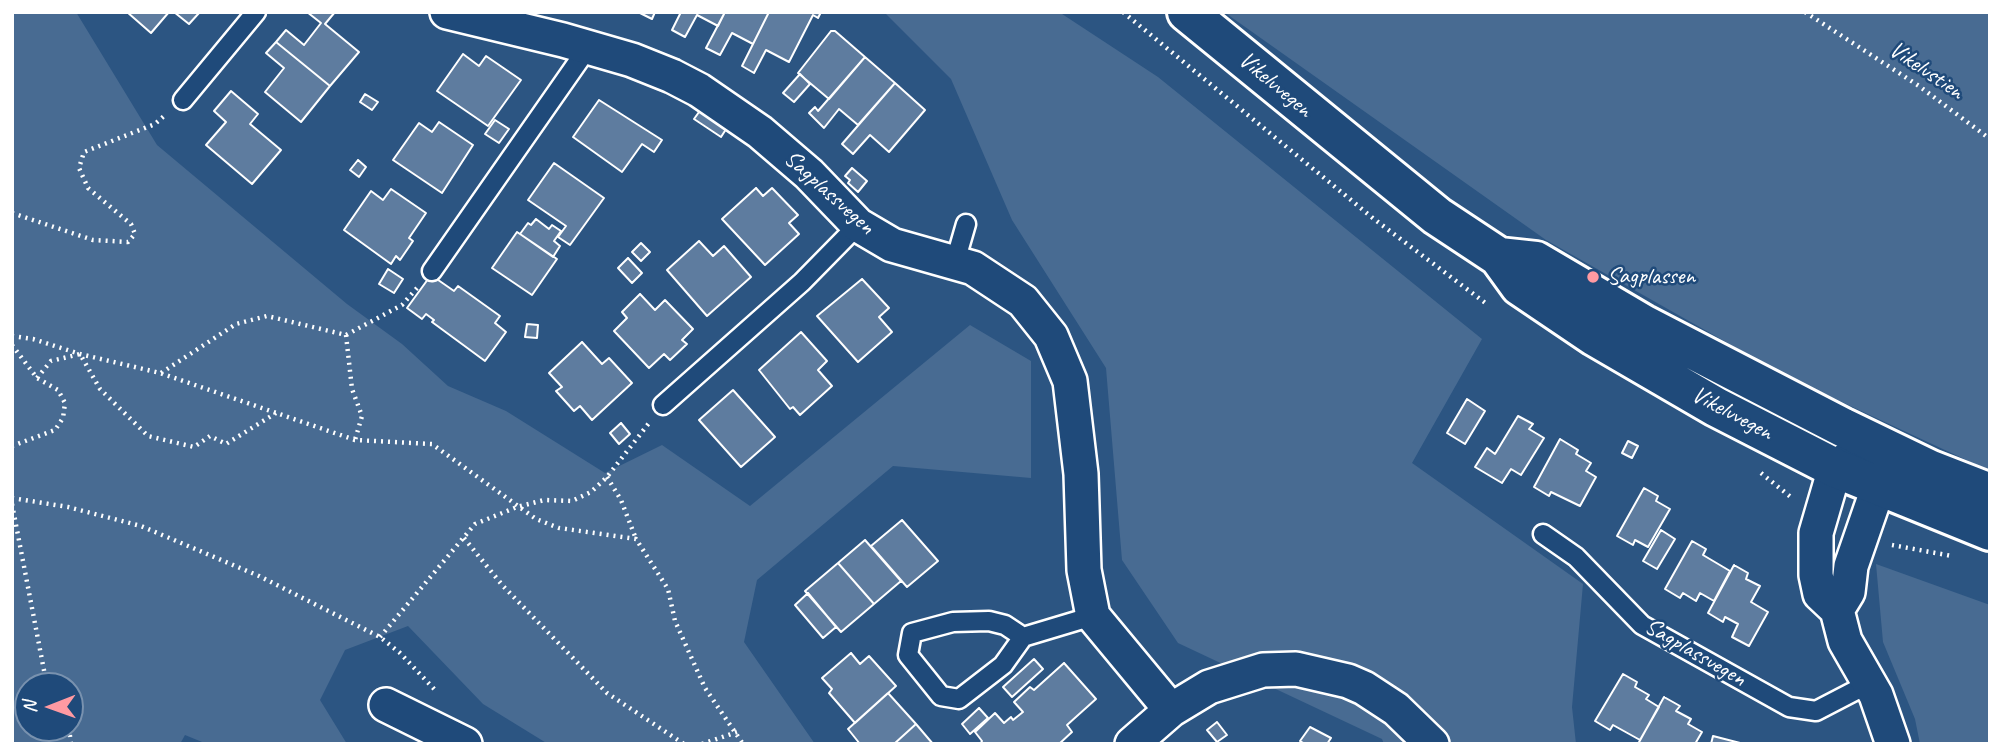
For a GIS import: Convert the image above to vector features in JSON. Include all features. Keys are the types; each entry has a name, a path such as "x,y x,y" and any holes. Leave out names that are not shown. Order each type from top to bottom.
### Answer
{"street":[{"name":"Sagplassvegen","path":"447,12 632,60 672,76 720,104 760,132 809,174 858,226 892,245 972,268 1009,289 1039,317 1051,336 1070,381 1081,474 1084,570 1093,616 1171,710"},
{"name":"Vikelvvegen","path":"1187,12 1437,216 1499,257 1520,286 1594,337 1716,407 1835,468 1878,488 1990,531"},
{"name":"Vikelvvegen","path":"1499,257 1536,261 1643,324 1870,441 1990,493"},
{"path":"1837,610 1848,592 1851,566 1878,488 1870,441 1835,468 1816,533 1814,555 1820,594 1837,610 1845,641 1884,715 1893,744"},
{"path":"1132,744 1171,710 1209,687 1263,670 1296,669 1348,681 1364,688 1396,709 1432,744"},
{"path":"386,705 450,740"}],"lane":[{"path":"183,100 256,12"},
{"path":"432,271 587,49"},
{"path":"955,262 966,224"},
{"path":"663,405 802,282 858,226"},
{"name":"Sagplassvegen","path":"1543,534 1576,557 1642,625 1789,707 1816,711 1829,708 1868,684"},
{"path":"1023,637 1005,625 989,621 953,622 912,633 908,655 941,696 958,699 1003,665 1023,637 1093,616"}],"path":[{"name":"Vikelvstien","path":"1805,12 1919,86 1990,139"},
{"path":"12,213 93,240 128,242 135,234 131,224 88,188 79,168 84,152 155,124 183,100"},
{"path":"160,373 236,324 267,316 346,335 402,305 432,271"},
{"path":"346,335 352,389 362,416 355,440"},
{"path":"12,336 33,339 80,354 160,373 355,440 432,444 517,507 559,528 636,540"},
{"path":"12,345 37,378 58,390 65,403 62,418 55,430 12,446"},
{"path":"37,378 51,361 80,354"},
{"path":"80,354 100,389 148,436 194,447 210,436 226,444 276,413"},
{"path":"380,637 475,524 517,507 544,500 572,501 591,492 607,477 663,405"},
{"path":"607,477 621,500 636,540 668,589 675,621 705,688 743,744"},
{"path":"12,498 68,507 141,526 282,586 380,637 400,653 445,700"},
{"path":"12,504 44,672"},
{"path":"464,538 503,586 607,694 684,744"},
{"path":"1881,541 1955,557"},
{"path":"702,744 737,733"}],"shaded area":[{"path":"12,12 76,12 157,145 347,304 402,344 448,386 506,411 605,473 662,445 750,506 970,325 1031,361 1031,478 893,466 757,580 744,642 815,744 548,744 483,704 408,626 345,650 320,700 347,744 207,744 185,735 180,744 12,744"},
{"path":"884,12 1059,12 1158,77 1482,339 1412,463 1583,584 1572,707 1576,744 1384,744 1382,739 1178,643 1122,560 1106,368 1012,220 951,79"},
{"path":"1224,12 1990,12 1990,471 1786,376 1546,240"},
{"path":"1876,564 1990,605 1990,744 1920,744 1915,719 1883,642"}],"building":[{"path":"127,12 169,12 151,33"},
{"path":"174,12 198,12 199,13 189,24"},
{"path":"307,12 335,12 325,24 359,52 330,86 276,42 286,30 304,45 321,23"},
{"path":"638,12 655,12 652,19"},
{"path":"681,12 725,12 718,26 697,15 685,37 672,30"},
{"path":"725,12 769,12 753,44 732,33 720,55 706,48"},
{"path":"769,12 821,12 818,18 813,15 789,62 766,50 754,73 742,66"},
{"path":"831,31 835,31 865,57 829,99 798,73"},
{"path":"276,42 330,86 301,122 265,92 284,68 266,53"},
{"path":"463,54 479,66 486,56 521,80 488,126 437,91"},
{"path":"865,57 895,83 858,125 839,109 824,128 809,113 815,107 818,111"},
{"path":"800,74 810,84 794,102 783,93"},
{"path":"895,83 925,110 889,152 870,135 853,154 842,144"},
{"path":"231,91 258,114 250,124 281,150 252,184 206,145 226,122 214,111"},
{"path":"365,94 378,102 372,110 360,102"},
{"path":"599,100 662,140 654,152 642,144 622,172 573,137"},
{"path":"704,105 730,123 721,137 694,119"},
{"path":"495,120 509,129 499,143 485,134"},
{"path":"439,122 473,145 442,193 393,160 419,123 432,132"},
{"path":"358,160 366,167 359,177 350,170"},
{"path":"554,163 604,198 570,245 558,237 566,226 528,200"},
{"path":"852,168 867,181 858,192 845,176"},
{"path":"756,188 763,196 772,188 798,215 789,223 799,234 765,265 722,219"},
{"path":"391,189 426,213 409,238 413,241 400,260 396,256 391,264 344,230 371,191 383,200"},
{"path":"536,219 549,229 552,225 561,231 554,241 560,246 553,257 520,234 528,223 531,225"},
{"path":"517,232 557,259 532,295 492,268"},
{"path":"699,241 713,256 724,246 751,277 707,316 667,270"},
{"path":"641,243 650,252 641,261 632,252"},
{"path":"628,258 642,273 632,283 618,268"},
{"path":"388,269 403,279 394,293 379,284"},
{"path":"431,275 454,291 458,286 500,316 495,323 506,332 485,361 432,322 434,320 426,314 422,319 407,308"},
{"path":"862,279 889,308 879,317 892,332 858,362 817,316"},
{"path":"640,294 655,310 665,300 693,329 682,340 687,344 670,360 664,354 649,368 614,331 627,318 622,312"},
{"path":"527,324 538,325 537,338 525,337"},
{"path":"801,332 827,361 818,370 832,386 800,415 793,407 790,409 759,370"},
{"path":"582,342 602,364 609,358 632,383 592,420 580,406 574,411 556,391 562,387 549,373"},
{"path":"733,390 775,437 741,467 699,420"},
{"path":"1467,399 1485,411 1465,444 1447,433"},
{"path":"1518,416 1533,424 1529,429 1544,438 1521,475 1511,469 1502,483 1475,467 1487,448 1495,454"},
{"path":"621,423 630,434 619,444 610,433"},
{"path":"1560,439 1578,450 1576,454 1591,463 1586,471 1596,477 1580,506 1551,492 1549,496 1534,487"},
{"path":"1628,441 1638,446 1632,458 1622,453"},
{"path":"1644,488 1658,496 1656,501 1670,509 1648,547 1635,540 1633,545 1617,536"},
{"path":"902,520 938,561 907,587 871,546"},
{"path":"1661,530 1675,539 1657,569 1643,561"},
{"path":"865,540 901,581 874,604 838,563"},
{"path":"1692,541 1706,549 1703,555 1730,571 1714,601 1700,593 1696,601 1683,593 1680,598 1665,589"},
{"path":"838,563 874,604 841,632 805,591"},
{"path":"1734,565 1748,573 1746,579 1760,586 1751,602 1768,612 1749,646 1732,637 1738,624 1725,617 1723,622 1708,613"},
{"path":"808,593 836,627 823,638 795,605"},
{"path":"851,653 860,664 869,656 896,686 855,723 829,693 832,689 822,678"},
{"path":"1034,659 1043,669 1012,697 1003,687"},
{"path":"1064,663 1096,699 1067,725 1072,732 1059,744 980,744 982,741 975,732 995,713 1004,723 1011,717 1013,720 1023,712 1014,702 1030,687 1034,690"},
{"path":"1623,674 1637,682 1635,687 1649,695 1646,699 1659,707 1640,740 1613,725 1610,730 1595,721"},
{"path":"888,693 916,724 894,744 860,744 848,729"},
{"path":"1664,697 1680,706 1676,711 1691,719 1688,724 1702,732 1695,744 1638,744"},
{"path":"979,708 988,718 970,734 962,724"},
{"path":"1217,722 1227,735 1217,742 1207,730"},
{"path":"916,724 933,744 894,744"},
{"path":"1310,727 1331,738 1327,744 1305,744 1300,741"},
{"path":"1713,736 1744,744 1711,744"}],"place":[{"name":"Sagplassen","path":"1593,277"}]}
